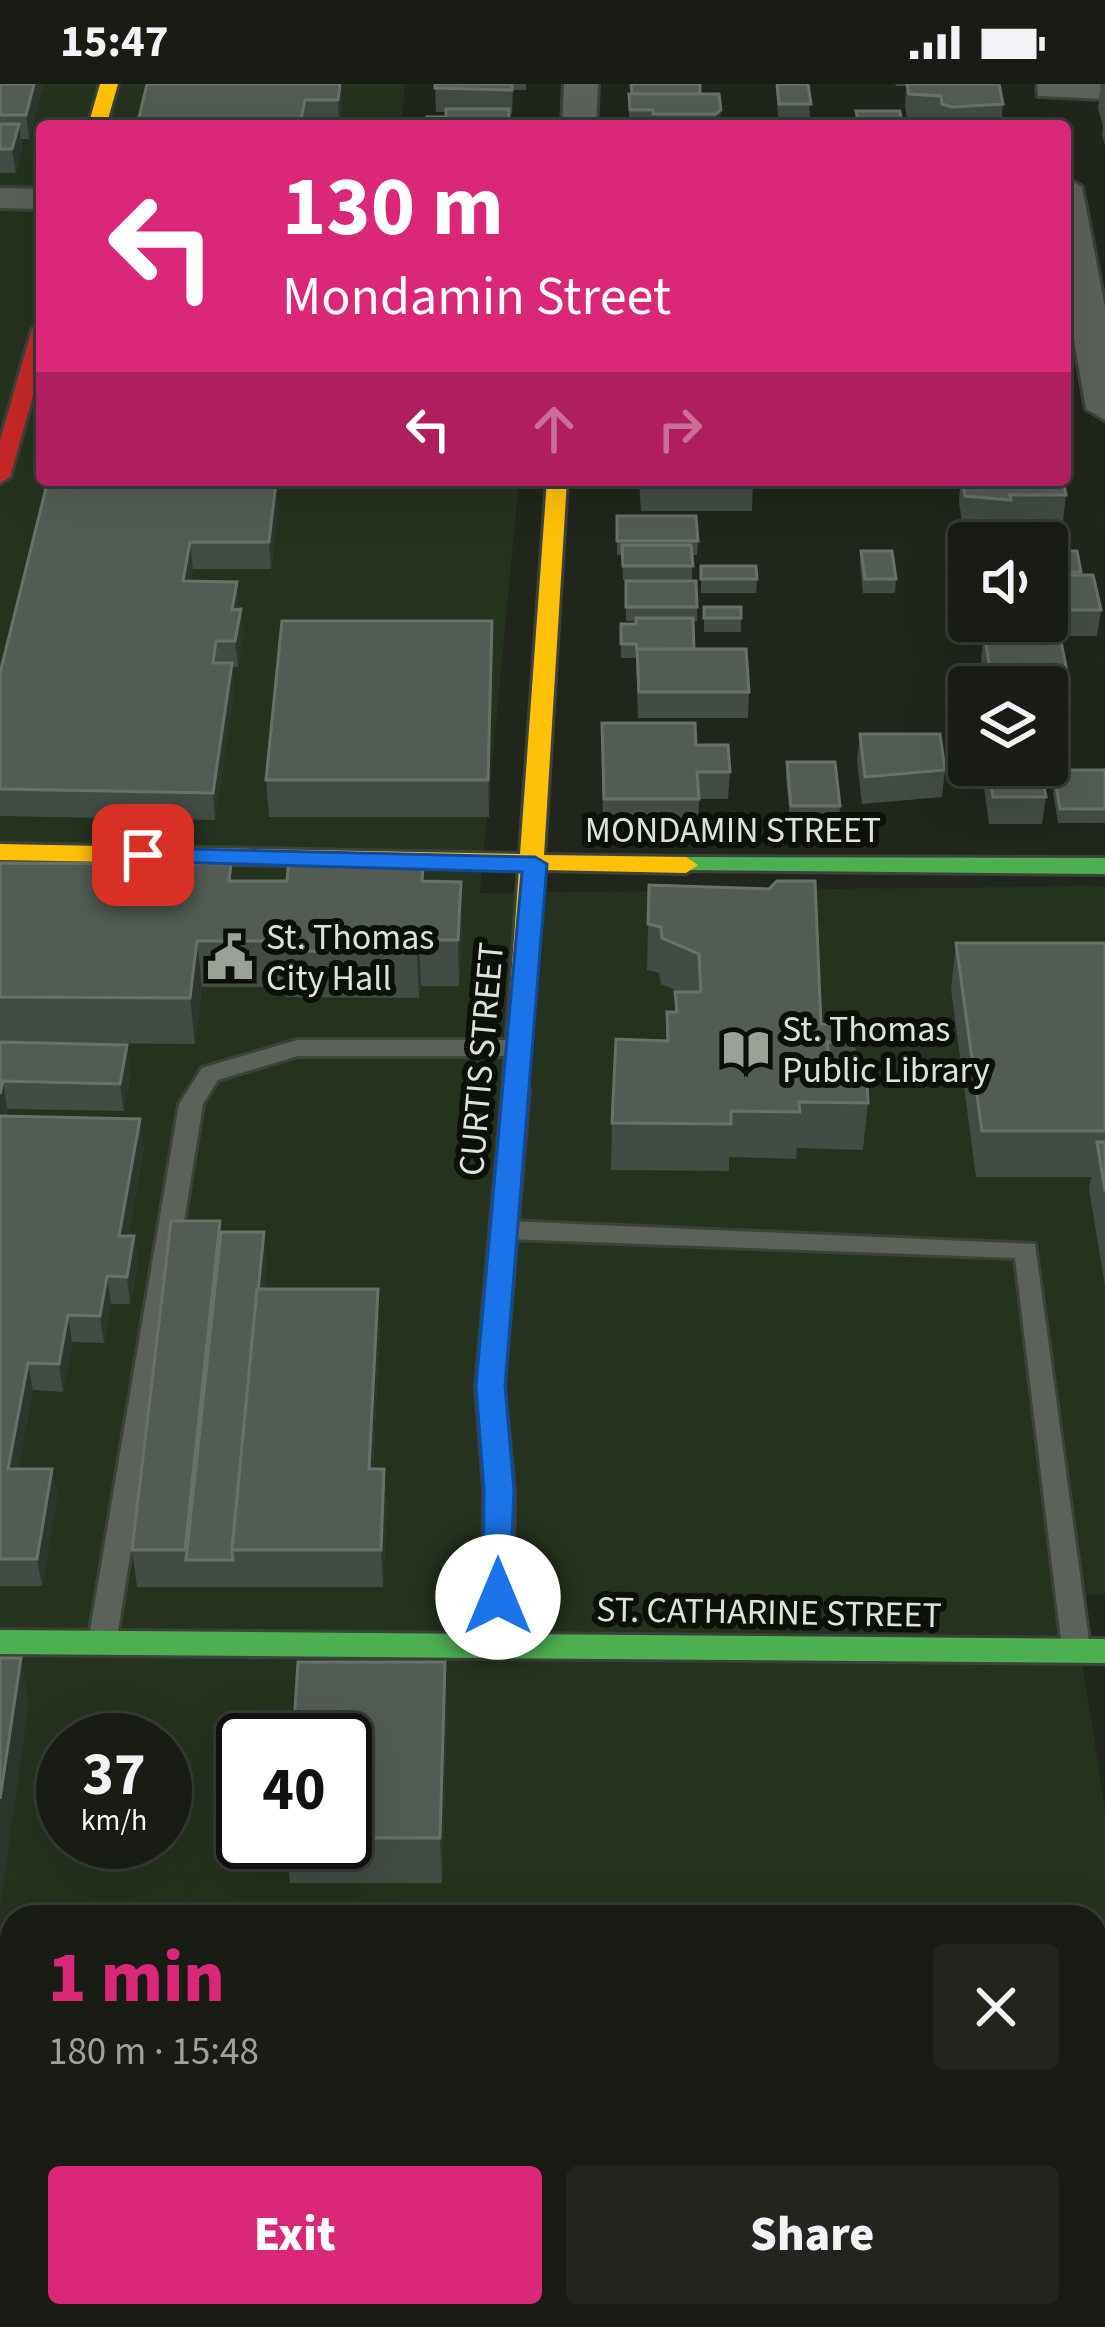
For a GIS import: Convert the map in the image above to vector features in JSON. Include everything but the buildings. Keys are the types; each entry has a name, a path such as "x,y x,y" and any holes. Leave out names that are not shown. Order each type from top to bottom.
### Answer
{"street":[{"path":"99,120 109,84"},
{"path":"578,120 581,84"},
{"path":"1054,120 1049,86 1105,89"},
{"path":"0,198 36,199"},
{"path":"1071,230 1086,336 1105,409"},
{"path":"0,477 5,440 36,348"},
{"name":"CURTIS STREET","path":"498,1644 499,1490 490,1386 535,864 556,486"},
{"name":"MONDAMIN STREET","path":"0,852 535,864 1105,866"},
{"name":"ST. CATHARINE STREET","path":"0,1642 1105,1651"}],"lane":[{"path":"102,1643 191,1104 210,1074 297,1048 520,1048"},
{"path":"504,1230 1026,1250 1076,1651"}],"shaded area":[{"path":"0,84 405,84 402,120 36,120 36,486 518,486 480,893 1105,886 1105,1595 1072,1596 1105,1809 1105,1905 0,1905"}],"traffic: fast":[{"path":"686,865 1105,866"},
{"path":"498,1644 499,1490 490,1386 516,1090"},
{"path":"0,1642 1105,1651"}],"traffic: slow":[{"path":"99,120 109,84"},
{"path":"516,1090 557,486"},
{"path":"0,852 686,865"}],"traffic: jam":[{"path":"0,477 36,350"}],"place":[{"name":"St. Thomas City Hall","path":"230,957"},
{"name":"St. Thomas Public Library","path":"746,1049"}],"route":[{"path":"143,855 535,864 490,1386 499,1490 498,1597"}]}
